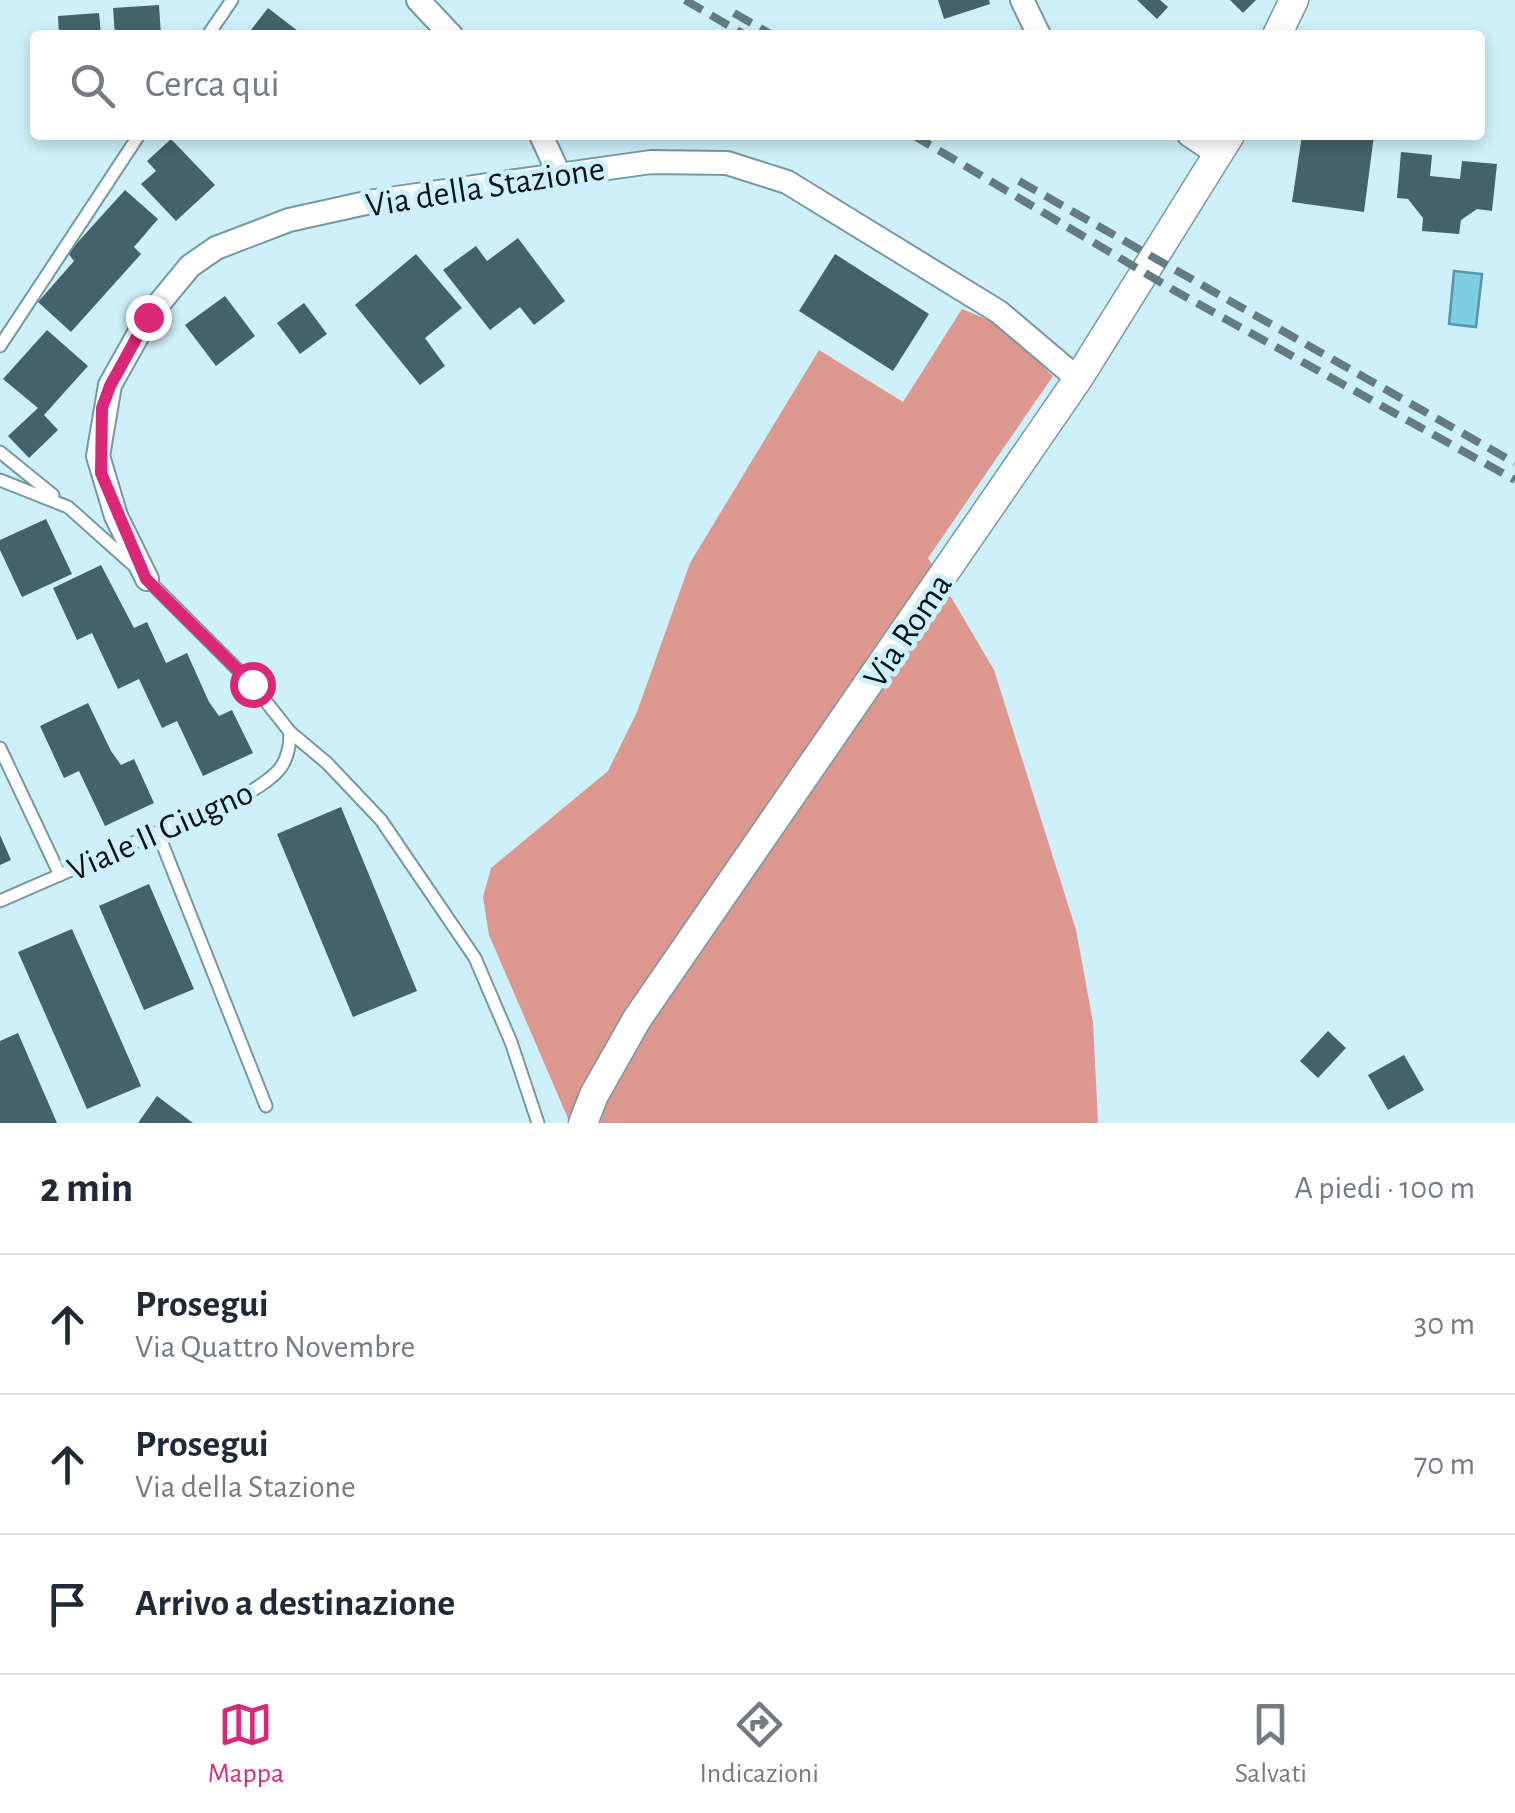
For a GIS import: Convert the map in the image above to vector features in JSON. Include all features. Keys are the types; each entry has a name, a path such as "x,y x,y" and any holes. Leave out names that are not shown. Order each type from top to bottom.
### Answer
{"street":[{"path":"418,0 446,30"},
{"path":"1022,0 1037,30"},
{"path":"1279,30 1294,0"},
{"path":"543,140 558,172"},
{"name":"Via Roma","path":"583,1123 607,1069 638,1019 1078,379 1225,145"},
{"name":"Via della Stazione","path":"146,579 101,473 98,436 110,386 148,317 190,266 248,232 375,201 558,172 652,162 727,163 787,182 999,312 1078,379"}],"lane":[{"path":"211,30 232,0"},
{"path":"0,346 136,140"},
{"path":"0,452 68,507 146,579 252,684 290,732 328,762 380,820 475,958 511,1042 538,1123"},
{"path":"0,480 68,507"},
{"name":"Viale II Giugno","path":"0,902 250,792 282,772 290,755 290,732"},
{"path":"0,748 60,875"},
{"path":"158,832 266,1106"}],"shaded area":[{"path":"962,309 1000,325 1053,376 928,558 994,670 1076,930 1093,1022 1098,1123 570,1123 489,935 483,897 491,868 608,771 637,712 690,563 819,350 903,402"}],"water":[{"path":"1454,271 1482,274 1476,327 1449,324"}],"building":[{"path":"938,0 989,0 990,4 944,19"},
{"path":"1137,0 1160,0 1168,7 1157,19"},
{"path":"1230,0 1256,0 1243,13"},
{"path":"159,5 161,30 115,30 113,8"},
{"path":"268,8 297,30 251,30"},
{"path":"99,13 101,30 59,30 58,16"},
{"path":"172,140 215,185 176,221 141,184 156,171 147,161"},
{"path":"1301,140 1373,140 1364,212 1292,202"},
{"path":"1401,152 1432,155 1430,176 1460,179 1462,161 1497,164 1492,211 1477,209 1461,220 1459,234 1422,231 1423,218 1408,199 1397,198"},
{"path":"125,190 158,219 134,247 141,254 71,332 38,302 74,261 68,253"},
{"path":"518,238 565,301 534,325 520,307 490,330 443,270 476,246 487,261"},
{"path":"416,254 462,308 425,338 445,366 420,385 355,305"},
{"path":"835,254 929,314 893,371 799,311"},
{"path":"225,296 255,336 216,366 185,325"},
{"path":"304,303 327,334 300,354 277,323"},
{"path":"47,330 88,366 44,415 58,430 29,458 8,436 38,408 3,379"},
{"path":"46,519 72,574 22,597 0,550 0,540"},
{"path":"101,565 134,628 147,622 166,663 187,653 209,702 219,716 232,710 253,753 203,776 177,721 162,728 139,679 118,689 92,633 77,640 53,588"},
{"path":"88,703 121,765 134,759 154,803 105,826 79,771 64,778 40,726"},
{"path":"341,807 417,991 353,1017 277,834"},
{"path":"0,835 11,860 0,865"},
{"path":"149,884 194,989 144,1010 99,906"},
{"path":"72,929 141,1086 87,1109 18,952"},
{"path":"1328,1031 1346,1048 1318,1078 1300,1061"},
{"path":"18,1033 57,1123 0,1123 0,1041"},
{"path":"1404,1055 1424,1090 1388,1110 1368,1075"},
{"path":"157,1096 193,1123 138,1123"}],"railway":[{"path":"685,0 736,30"},
{"path":"734,13 763,30"},
{"path":"921,140 1177,292 1515,480"},
{"path":"1019,181 1515,463"}],"route":[{"path":"148,317 102,408 98,436 101,473 146,579 252,684"}]}
